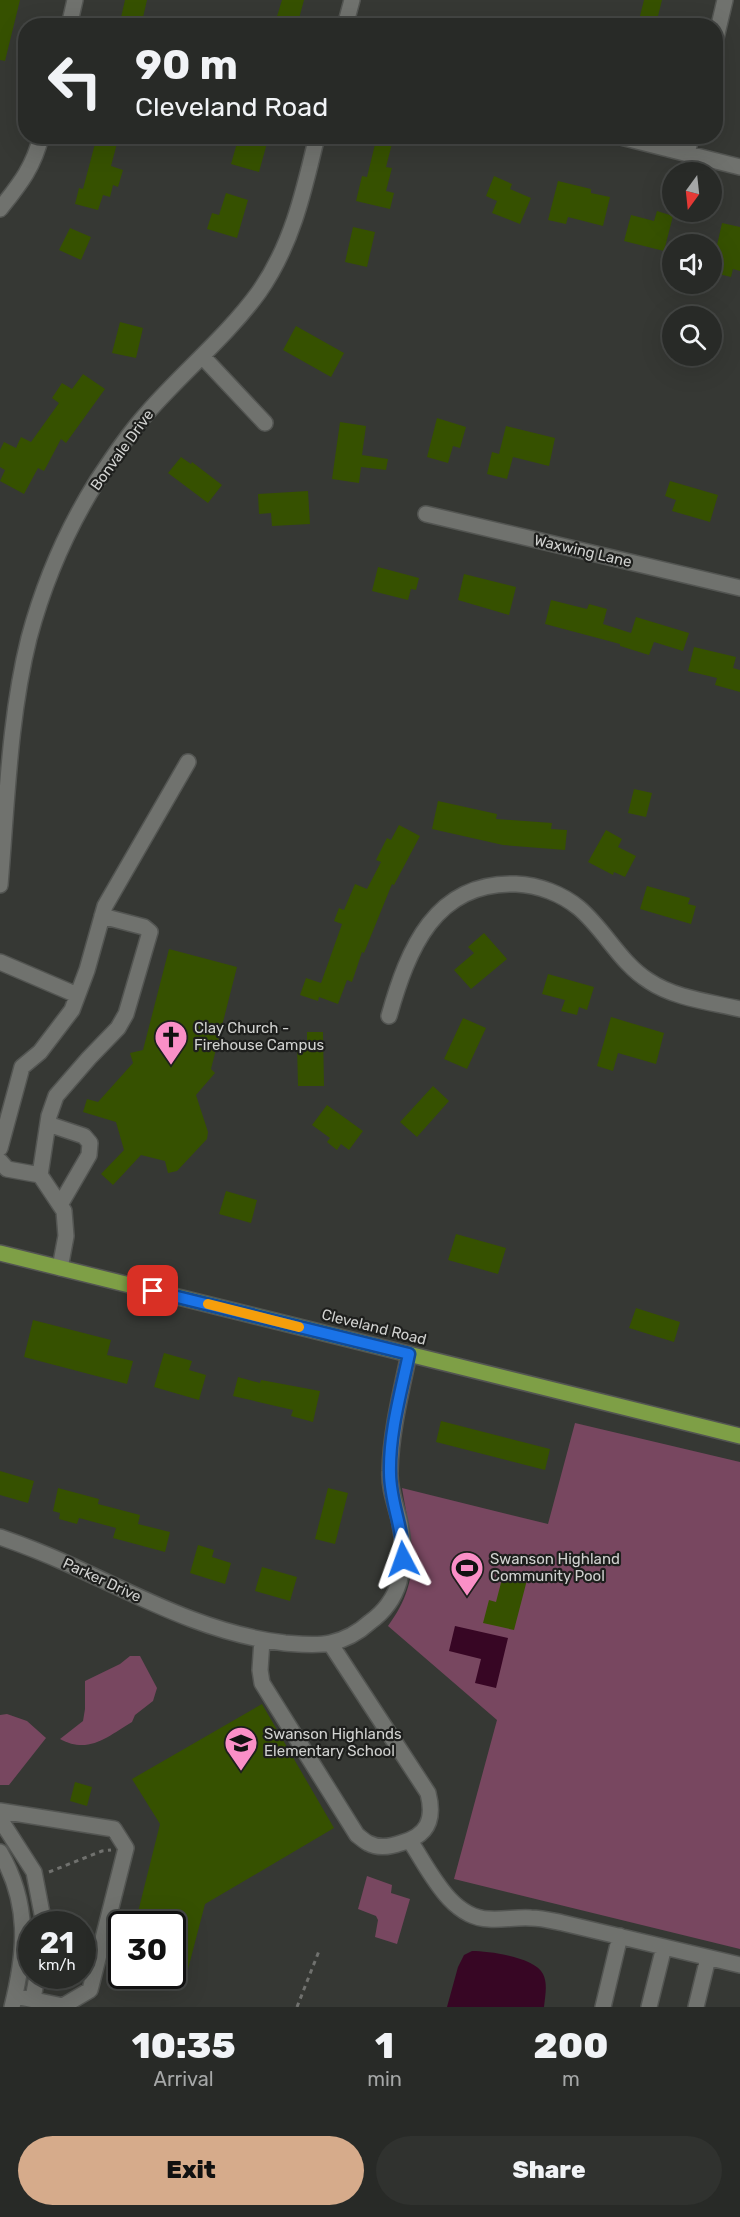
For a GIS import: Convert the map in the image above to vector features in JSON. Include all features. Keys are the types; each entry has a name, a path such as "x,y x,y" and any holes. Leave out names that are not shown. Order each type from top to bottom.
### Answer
{"main road":[{"name":"Cleveland Road","path":"0,1253 740,1436"}],"street":[{"path":"71,18 75,0"},
{"path":"347,18 352,0"},
{"path":"721,18 725,0"},
{"path":"0,209 29,171 39,144"},
{"name":"Bonvale Drive","path":"0,885 19,695 29,638 47,580 69,530 120,447 149,411 238,318 259,291 282,252 299,210 316,144"},
{"path":"648,144 740,167"},
{"path":"687,154 689,144"},
{"path":"202,356 265,423"},
{"name":"Waxwing Lane","path":"426,514 740,588"},
{"path":"0,1148 22,1067 40,1052 72,1010 87,970 105,906 188,762"},
{"path":"389,1016 404,968 430,921 459,897 481,887 505,884 523,884 562,896 579,908 635,971 650,982 665,989 740,1009"},
{"path":"60,1268 66,1236 64,1211 40,1175 48,1124 56,1096 122,1021 150,932 144,927 102,916"},
{"path":"0,962 77,995"},
{"path":"48,1124 84,1136 90,1143 89,1155 60,1205"},
{"path":"0,1161 7,1169 40,1175"},
{"path":"262,1640 260,1670 262,1683 357,1835 379,1847 410,1841 422,1835 432,1809 428,1793 330,1643 363,1628 381,1614 391,1601 399,1584 403,1544 392,1495 390,1472 392,1444 409,1354"},
{"name":"Parker Drive","path":"0,1537 68,1564 169,1612 203,1623 262,1640 303,1645 330,1643"},
{"path":"0,1811 114,1829 126,1848 90,1990 63,2006 33,2000 13,2001 22,1956 21,1902 0,1852"},
{"path":"0,1819 34,1872 42,1911"},
{"path":"410,1841 442,1889 459,1909 473,1916 488,1919 535,1917 740,1965"},
{"path":"603,2007 620,1936"},
{"path":"649,2007 664,1947"},
{"path":"696,2007 708,1958"},
{"path":"33,2000 35,1989"}],"path":[{"path":"46,1874 102,1851 126,1848"},
{"path":"297,2007 319,1951"}],"shaded area":[{"path":"575,1423 740,1462 740,1949 454,1879 497,1720 388,1626 407,1592 411,1575 411,1543 402,1488 548,1524"},
{"path":"455,1626 508,1638 496,1688 475,1683 481,1659 449,1651"},
{"path":"130,1656 140,1656 157,1688 153,1701 135,1715 132,1722 98,1742 80,1745 60,1739 83,1721 85,1681 120,1664"},
{"path":"7,1714 27,1721 46,1738 9,1785 0,1785 0,1715"},
{"path":"367,1876 392,1885 391,1893 410,1899 397,1944 375,1937 378,1920 376,1916 358,1909"},
{"path":"472,1951 511,1956 538,1968 545,1982 544,2007 447,2007 458,1967 464,1955"}],"building":[{"path":"0,0 20,0 5,61 0,60"},
{"path":"125,0 147,0 143,18 121,18"},
{"path":"282,0 304,0 299,18 276,18"},
{"path":"644,0 662,0 658,18 640,16"},
{"path":"95,144 117,144 111,166 123,170 118,187 113,185 110,197 103,195 98,210 75,204 79,188 83,189"},
{"path":"237,144 267,144 259,172 231,164"},
{"path":"375,144 392,144 386,167 392,168 386,191 394,193 390,209 356,201 362,176 367,177"},
{"path":"494,176 512,184 510,189 531,198 520,224 492,213 497,201 486,196"},
{"path":"558,181 591,189 591,193 610,197 603,226 568,217 566,224 548,220"},
{"path":"226,193 248,200 237,238 207,229 212,213 219,215"},
{"path":"657,211 662,213 662,222 671,222 668,234 662,234 662,250 624,241 631,215 654,221"},
{"path":"722,223 740,227 740,271 733,269 731,277 722,275 722,234 720,234"},
{"path":"353,227 375,232 367,267 345,262"},
{"path":"70,228 91,237 81,260 59,250"},
{"path":"120,322 143,328 136,358 112,353"},
{"path":"296,326 344,353 331,377 283,350"},
{"path":"83,374 105,389 66,443 61,439 44,471 38,468 24,494 0,481 5,470 0,467 0,450 4,442 16,448 21,437 31,442 59,403 52,398 62,383 72,389"},
{"path":"437,418 466,427 460,448 453,446 448,463 427,457"},
{"path":"340,422 366,426 362,455 388,459 386,470 361,467 359,483 332,479"},
{"path":"506,426 555,438 549,466 513,457 507,479 487,474 492,452 499,454"},
{"path":"181,457 191,464 192,462 222,485 208,503 168,473"},
{"path":"670,481 718,495 710,522 672,511 676,500 665,496"},
{"path":"308,491 310,524 272,526 271,513 259,514 258,494"},
{"path":"378,567 419,578 416,590 411,589 408,600 372,591"},
{"path":"464,574 516,587 509,615 458,600"},
{"path":"551,600 587,609 589,604 607,609 603,624 631,633 636,617 689,633 683,651 654,642 649,655 620,646 620,644 545,624"},
{"path":"694,647 736,657 733,668 740,670 740,692 715,685 717,678 688,671"},
{"path":"634,789 652,793 646,817 628,813"},
{"path":"438,801 497,814 496,819 552,823 551,829 567,830 565,850 503,845 432,829"},
{"path":"399,825 420,836 394,885 392,884 364,953 362,952 352,982 347,980 338,1004 319,997 318,1001 300,995 306,978 321,983 342,924 334,921 339,908 344,910 355,884 367,889 381,862 376,860 387,838 391,840"},
{"path":"606,830 622,839 618,847 636,856 625,877 614,872 613,875 588,862"},
{"path":"647,886 690,898 688,904 696,906 691,924 640,909"},
{"path":"484,933 507,959 471,989 454,970 474,953 468,947"},
{"name":"Clay Church - Firehouse Campus","path":"169,949 237,967 211,1069 215,1073 196,1095 208,1132 207,1139 177,1171 168,1173 165,1161 141,1155 113,1185 101,1174 124,1150 116,1122 83,1112 87,1099 98,1102 133,1063 130,1053 143,1050"},
{"path":"548,974 594,987 587,1010 579,1007 577,1015 561,1011 565,1000 542,994"},
{"path":"611,1017 664,1033 656,1064 618,1053 613,1071 597,1066"},
{"path":"463,1018 486,1028 467,1069 444,1059"},
{"path":"307,1032 323,1032 324,1086 298,1086 297,1044 307,1043"},
{"path":"433,1086 449,1101 417,1137 400,1122"},
{"path":"327,1105 363,1131 349,1150 341,1144 337,1150 327,1142 330,1138 312,1125"},
{"path":"226,1191 257,1200 251,1223 219,1214"},
{"path":"456,1234 506,1248 498,1274 448,1260"},
{"path":"636,1308 680,1322 674,1342 629,1328"},
{"path":"33,1320 111,1340 107,1355 133,1361 127,1384 24,1357"},
{"path":"164,1353 192,1361 189,1370 206,1375 199,1400 154,1387"},
{"path":"238,1377 260,1383 261,1380 320,1391 313,1422 291,1416 293,1410 233,1396"},
{"path":"441,1421 550,1449 545,1470 436,1442"},
{"path":"0,1471 34,1481 28,1503 0,1495"},
{"path":"58,1488 99,1499 98,1504 140,1515 138,1524 170,1532 165,1552 113,1538 116,1528 79,1518 77,1524 59,1519 60,1513 53,1511"},
{"path":"328,1488 348,1493 335,1544 315,1539"},
{"path":"198,1545 214,1550 212,1557 231,1563 225,1584 190,1573"},
{"path":"262,1567 297,1577 290,1601 255,1591"},
{"path":"503,1575 527,1580 514,1630 483,1623 489,1600 496,1602"},
{"path":"262,1704 334,1828 205,1904 186,1973 186,1911 138,1911 160,1824 132,1779"},
{"path":"75,1782 92,1787 87,1806 70,1801"}],"slow traffic":[{"path":"208,1304 299,1327"}],"place":[{"name":"Clay Church - Firehouse Campus","path":"171,1066"},
{"name":"Swanson Highland Community Pool","path":"467,1597"},
{"name":"Swanson Highlands Elementary School","path":"241,1772"}],"route":[{"path":"153,1291 409,1354 392,1444 390,1472 392,1495 403,1544 403,1559"}]}
